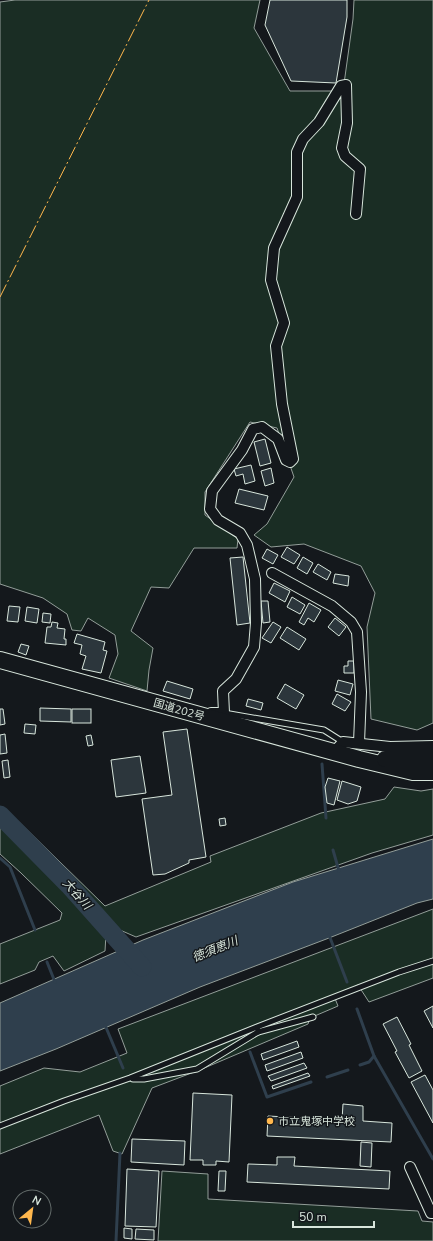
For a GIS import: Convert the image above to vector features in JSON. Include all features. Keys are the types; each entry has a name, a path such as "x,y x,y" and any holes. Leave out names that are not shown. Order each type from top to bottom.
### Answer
{"highway":[{"name":"国道202号","path":"0,660 206,718 359,751 433,759"},
{"name":"国道202号","path":"359,751 412,772 433,772"}],"street":[{"path":"206,718 212,712 224,713 223,691 236,679 254,647 256,623 255,579 247,545 240,533 218,520 210,509 212,491 242,450 253,429 262,427 278,439 286,460 290,462 293,458 282,404 276,346 284,323 271,280 274,248 298,197 297,152 303,138 319,122 341,86 346,85 347,122 342,148 345,156 360,169 356,214"},
{"path":"272,573 332,606 351,622 357,632 361,692 359,751 390,747 433,746"},
{"path":"410,1167 431,1213 433,1213"}],"lane":[{"path":"224,713 324,730 339,747"},
{"path":"0,1126 258,1030 399,972 433,961"},
{"path":"130,1078 144,1079 197,1069 258,1030 313,1018"}],"green space":[{"path":"15,0 260,0 254,28 290,91 343,91 353,19 354,0 433,0 433,723 417,730 371,719 367,627 375,593 361,566 304,544 271,547 254,535 267,524 294,477 277,428 250,422 205,492 205,515 238,539 237,548 194,548 169,588 151,587 131,631 153,648 147,691 109,678 118,654 115,635 88,618 81,631 72,630 67,614 43,598 0,584 0,2"},
{"path":"394,787 421,791 433,789 433,835 372,853 136,937 120,930 17,820 105,906 211,862 210,856 321,813 385,799"},
{"path":"0,822 106,934 105,951 64,971 53,956 39,962 35,970 0,984 0,944 60,920 62,913 0,854"},
{"path":"433,909 433,978 369,1002 358,985 334,996 338,1006 310,1018 308,1024 202,1069 152,1088 122,1154 113,1151 99,1115 0,1154 0,1086 44,1068 80,1072 127,1053 118,1029"},
{"path":"162,1171 208,1174 208,1199 418,1211 422,1221 433,1222 433,1241 158,1241"}],"water":[{"name":"徳須恵川","path":"433,839 433,899 417,903 200,987 56,1049 0,1071 0,1003 143,940 293,882"}],"building":[{"path":"270,0 347,0 347,17 336,83 291,81 265,25"},
{"path":"265,439 271,463 260,466 254,442"},
{"path":"251,465 255,481 245,484 243,474 236,476 234,469"},
{"path":"271,468 274,483 265,486 261,471"},
{"path":"239,489 268,496 264,510 235,503"},
{"path":"287,547 300,555 294,564 281,557"},
{"path":"267,549 278,555 273,564 262,558"},
{"path":"243,557 250,623 237,625 230,558"},
{"path":"303,557 313,563 307,574 297,568"},
{"path":"318,564 331,572 327,580 313,572"},
{"path":"335,574 349,576 348,586 333,583"},
{"path":"274,583 290,591 285,602 269,593"},
{"path":"292,597 305,605 300,614 287,607"},
{"path":"261,601 268,601 270,622 263,623"},
{"path":"309,603 321,610 314,622 308,618 304,625 299,622"},
{"path":"9,606 20,607 18,622 7,621"},
{"path":"27,607 39,609 37,623 25,621"},
{"path":"43,613 51,614 50,623 42,622"},
{"path":"335,618 346,627 339,636 328,627"},
{"path":"52,622 58,623 57,628 65,629 64,639 66,639 66,645 45,643 47,627 51,627"},
{"path":"273,622 281,627 271,643 262,638"},
{"path":"287,627 306,639 299,650 280,638"},
{"path":"77,634 105,642 103,650 107,651 101,673 82,669 86,656 80,654 82,645 74,643"},
{"path":"21,644 29,646 26,655 18,652"},
{"path":"348,661 354,661 354,673 344,673 344,666 348,666"},
{"path":"338,680 353,684 350,695 335,691"},
{"path":"167,681 193,689 190,699 163,691"},
{"path":"285,684 304,695 296,709 277,698"},
{"path":"337,694 351,702 345,711 332,704"},
{"path":"248,699 263,703 261,710 246,706"},
{"path":"40,708 71,709 71,722 40,721"},
{"path":"0,709 3,709 5,724 0,725"},
{"path":"72,709 91,709 91,723 72,723"},
{"path":"25,724 36,725 35,734 24,733"},
{"path":"187,729 206,857 189,860 189,863 165,874 153,875 142,799 172,795 163,732"},
{"path":"5,734 7,753 0,754 0,735"},
{"path":"91,735 93,745 88,746 86,736"},
{"path":"140,756 146,793 116,797 111,760"},
{"path":"8,760 10,777 4,778 2,761"},
{"path":"328,778 340,781 334,805 327,803 325,787"},
{"path":"342,781 361,787 357,801 348,804 337,800"},
{"path":"225,818 226,825 220,826 219,819"},
{"path":"433,1006 433,1028 424,1011"},
{"path":"397,1017 411,1044 409,1045 422,1071 409,1078 395,1052 397,1051 383,1024"},
{"path":"297,1041 299,1047 263,1060 261,1054"},
{"path":"301,1052 303,1058 267,1071 265,1065"},
{"path":"304,1063 307,1068 271,1081 268,1076"},
{"path":"308,1073 310,1076 273,1089 272,1086"},
{"path":"425,1075 433,1090 433,1123 411,1082"},
{"path":"193,1093 232,1095 229,1162 216,1161 216,1165 203,1165 203,1160 190,1160"},
{"path":"343,1104 363,1106 363,1121 392,1123 391,1142 267,1136 268,1116 342,1120"},
{"path":"132,1139 185,1141 184,1165 131,1162"},
{"path":"361,1142 372,1143 371,1167 360,1166"},
{"path":"277,1157 295,1157 294,1166 390,1171 389,1189 247,1182 248,1164 277,1165"},
{"path":"127,1169 159,1171 156,1227 125,1226"},
{"path":"219,1171 226,1171 225,1191 218,1191"},
{"path":"124,1228 132,1229 132,1239 124,1238"},
{"path":"136,1229 154,1230 154,1240 135,1239"}],"waterway":[{"path":"322,764 326,818"},
{"name":"大谷川","path":"0,815 69,885 142,967"},
{"path":"333,850 339,871"},
{"path":"0,858 10,867 35,930"},
{"path":"329,935 347,982"},
{"path":"47,962 55,982"},
{"path":"357,1009 374,1056 433,1159"},
{"path":"105,1025 123,1068"},
{"path":"250,1052 267,1097 311,1082"},
{"path":"360,1065 369,1062 374,1056"},
{"path":"327,1077 348,1070"},
{"path":"116,1241 120,1153"}],"power":[{"path":"0,297 149,0"}],"place":[{"name":"市立鬼塚中学校","path":"270,1121"}]}
